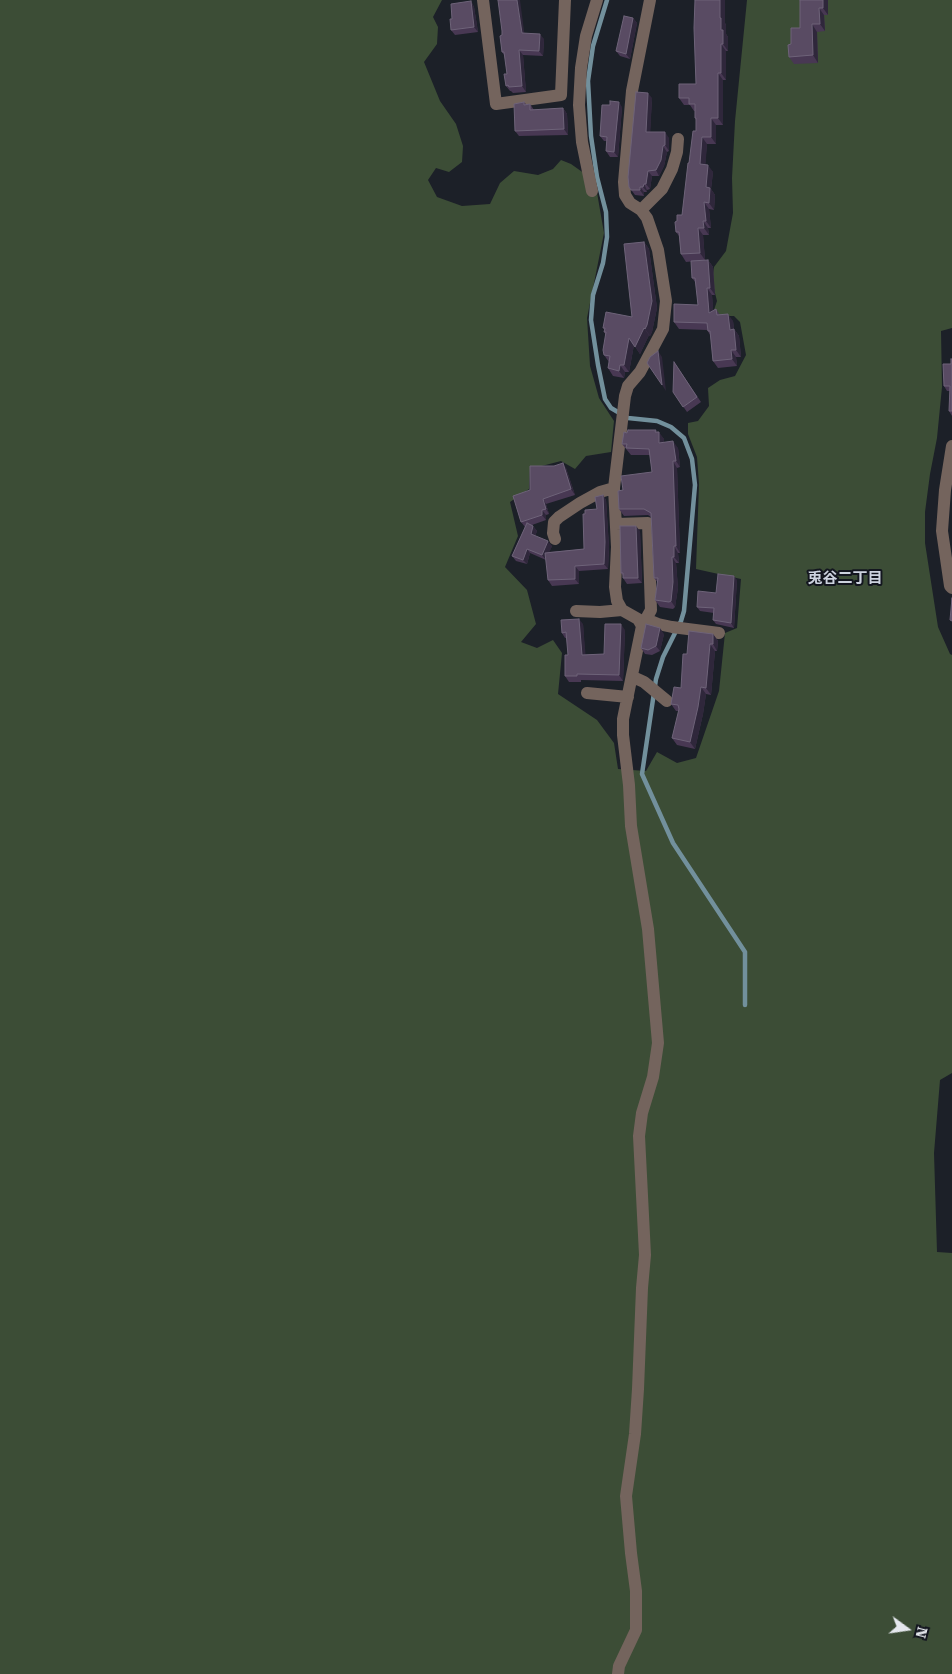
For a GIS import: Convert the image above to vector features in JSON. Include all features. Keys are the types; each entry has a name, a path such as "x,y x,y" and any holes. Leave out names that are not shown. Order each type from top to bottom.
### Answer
{"street":[{"path":"483,0 496,104 561,96 565,0"},
{"path":"592,191 582,142 579,104 580,68 586,36 597,0"},
{"path":"650,0 632,91 624,182 625,195 630,203 641,210 647,218 658,250 666,301 662,329 640,372 628,386 625,396 614,488 617,547 615,587 617,601 622,610 638,619 678,628 718,633"},
{"path":"641,210 662,189 672,169 677,152 678,139"},
{"path":"952,446 945,490 942,531 950,586 952,588"},
{"path":"555,539 553,533 554,522 559,517 600,492 614,488"},
{"path":"616,524 648,523 651,610 644,621 641,634 623,719 623,736 629,785 631,826 649,938 658,1043 653,1077 642,1113 639,1136 645,1255 636,1416 626,1496 636,1591 636,1630 619,1666 618,1674"},
{"path":"576,611 600,612 622,610"},
{"path":"633,676 659,693"},
{"path":"587,693 628,697"}],"green space":[{"path":"0,0 442,0 433,17 438,27 437,44 424,62 440,101 456,124 463,146 462,162 449,172 436,168 428,180 437,197 462,206 490,204 500,183 514,171 538,175 553,169 561,160 571,164 595,181 604,233 587,318 590,366 599,398 614,421 611,452 586,456 575,469 561,461 530,469 529,489 510,502 518,536 505,567 527,590 536,624 521,642 537,648 553,640 562,653 558,694 597,720 614,743 618,769 646,771 657,752 677,763 696,758 719,691 725,633 737,628 741,579 696,569 699,484 697,457 688,434 688,423 698,421 709,406 708,388 720,380 735,376 746,355 740,322 734,316 712,316 717,301 712,281 714,267 726,251 733,213 732,178 735,121 747,0 952,0 952,328 941,331 942,387 937,438 925,512 925,543 938,627 952,655 952,1073 940,1080 934,1153 937,1252 952,1253 952,1674 0,1674"}],"building":[{"path":"498,0 517,0 522,33 540,34 539,51 519,50 522,86 506,86 504,74 507,74 500,36 502,31"},
{"path":"695,0 720,0 723,44 721,44 721,73 718,73 718,118 711,118 711,137 702,137 700,164 708,165 706,187 710,188 709,203 704,202 706,221 703,221 704,228 698,228 700,253 681,254 679,232 676,232 675,222 677,221 677,215 682,215 693,131 696,131 696,118 695,104 689,104 689,98 679,98 679,84 696,84"},
{"path":"800,0 823,0 823,8 819,8 820,24 812,24 813,55 789,57 788,45 791,44 791,28 800,28"},
{"path":"471,1 474,27 451,30 451,4"},
{"path":"624,16 633,18 626,54 616,51"},
{"path":"636,92 648,93 646,132 665,132 665,145 663,146 661,160 656,170 648,171 646,184 640,187 640,190 631,190 628,177"},
{"path":"610,101 619,102 614,152 606,151 607,137 600,136 602,105 610,105"},
{"path":"524,102 524,105 530,104 530,110 563,108 564,129 515,131 514,104"},
{"path":"644,242 652,301 647,325 635,347 629,338 624,365 620,365 619,371 608,368 610,356 604,355 606,332 604,332 605,328 603,328 606,312 632,317 624,244"},
{"path":"708,260 710,288 707,288 709,313 716,309 717,315 728,314 730,330 734,329 736,350 731,350 732,359 713,361 710,331 708,331 707,323 674,322 674,304 698,305 695,278 692,278 691,261"},
{"path":"658,351 662,385 647,363 650,357"},
{"path":"951,359 952,411 949,411 950,386 944,386 943,364 951,364"},
{"path":"674,362 697,397 683,407 673,392"},
{"path":"628,430 656,430 655,432 659,432 659,443 673,441 676,461 673,461 676,546 674,546 674,557 672,557 673,582 671,601 669,602 655,600 658,578 654,578 651,513 644,509 619,509 618,491 623,490 621,476 652,472 649,449 626,448 627,444 622,444 624,432 627,433"},
{"path":"563,463 571,489 543,499 546,509 542,510 542,515 521,522 513,496 530,490 530,466 554,466"},
{"path":"603,495 604,564 575,566 575,579 548,580 545,553 584,549 583,514 585,514 585,510 597,509 595,497"},
{"path":"527,523 533,526 531,534 548,541 542,555 527,549 523,560 512,556"},
{"path":"620,526 636,526 638,578 623,578 623,573 621,573"},
{"path":"718,574 734,576 731,623 713,620 714,608 697,607 698,591 716,593"},
{"path":"952,598 952,621 950,620"},
{"path":"579,619 582,655 604,654 605,624 621,624 619,675 577,674 577,676 565,676 565,655 568,655 566,632 562,633 561,620"},
{"path":"646,624 660,628 656,646 648,650 641,648"},
{"path":"689,631 713,634 713,644 710,644 706,688 701,687 690,742 672,738 679,709 678,705 671,704 674,687 681,688 683,654 687,654"}],"waterway":[{"path":"607,0 593,46 588,81 591,136 597,177 606,212 607,237 603,263 593,295 591,320 598,365 605,399 611,408 628,418 657,421 671,427 684,438 692,459 695,485 684,611 663,657 656,679 642,774 673,843 745,952 745,1005"}],"district":[{"name":"兎谷二丁目","path":"845,579"}]}
